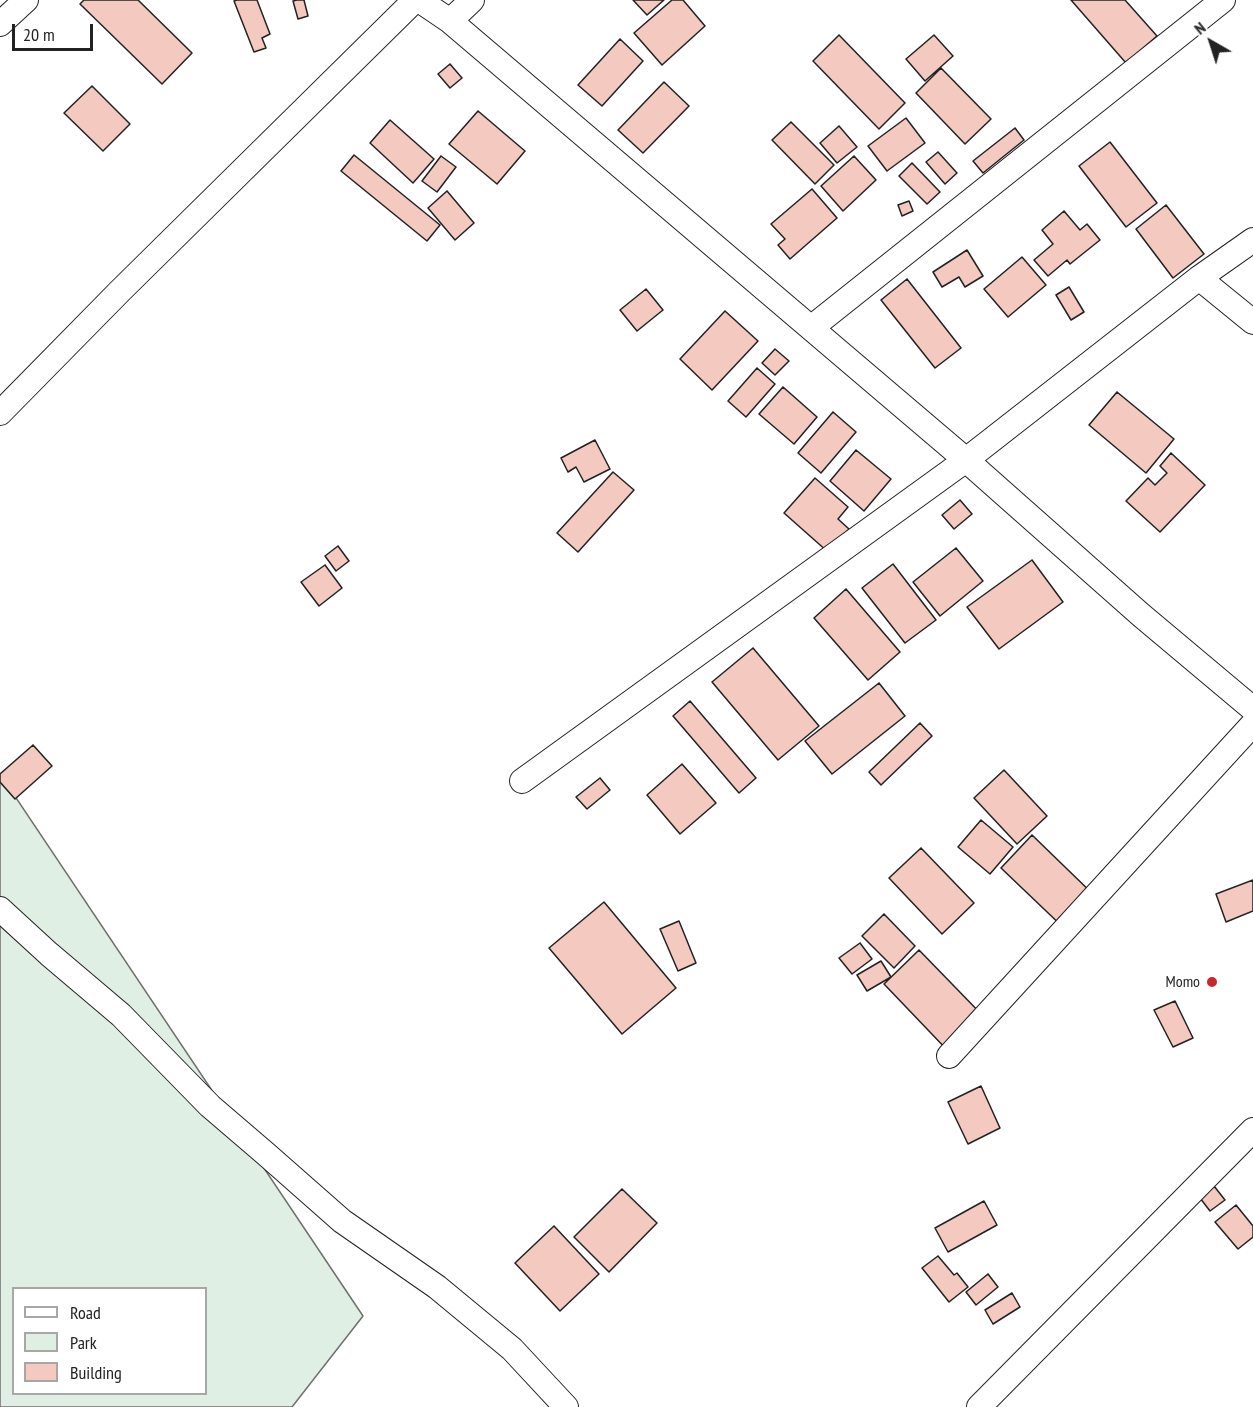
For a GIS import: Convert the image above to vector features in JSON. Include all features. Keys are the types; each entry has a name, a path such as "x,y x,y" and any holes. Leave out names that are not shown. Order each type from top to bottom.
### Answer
{"street":[{"path":"0,24 26,0"},
{"path":"0,413 120,291 417,0 450,21 966,460 1141,615 1253,710"},
{"path":"450,21 472,0"},
{"path":"811,328 1223,0"},
{"path":"522,781 966,460 1199,278 1253,240"},
{"path":"1199,278 1253,322"},
{"path":"949,1056 1253,724"},
{"path":"0,909 121,1015 210,1106 342,1221 437,1287 512,1349 566,1407"},
{"path":"979,1407 1253,1130"}],"green space":[{"path":"0,774 363,1316 292,1407 0,1407"}],"building":[{"path":"84,0 138,0 192,53 162,84 80,4"},
{"path":"257,0 270,34 262,38 266,48 254,52 234,1"},
{"path":"304,0 308,16 298,19 293,1"},
{"path":"633,0 664,0 647,15"},
{"path":"672,0 683,0 705,26 662,65 634,33"},
{"path":"1071,0 1125,0 1157,36 1126,63"},
{"path":"839,35 905,103 879,129 813,61"},
{"path":"934,35 953,56 925,81 906,59"},
{"path":"620,39 643,61 602,106 578,85"},
{"path":"450,64 462,78 450,88 438,74"},
{"path":"941,68 991,119 965,144 916,93"},
{"path":"664,82 689,106 643,153 618,130"},
{"path":"92,86 130,124 103,151 64,113"},
{"path":"478,111 525,151 497,184 449,144"},
{"path":"906,118 925,143 887,171 868,146"},
{"path":"390,120 434,159 413,183 370,143"},
{"path":"791,122 834,165 815,184 772,140"},
{"path":"839,126 857,147 837,163 820,143"},
{"path":"1015,128 1024,140 983,173 973,161"},
{"path":"1110,142 1157,203 1126,227 1079,166"},
{"path":"938,152 957,173 945,184 926,162"},
{"path":"354,155 440,225 427,241 341,171"},
{"path":"441,156 456,167 437,192 422,181"},
{"path":"854,156 876,180 843,211 821,186"},
{"path":"912,163 940,192 927,204 899,176"},
{"path":"812,189 837,218 790,259 778,245 785,239 771,224"},
{"path":"447,191 474,223 455,240 428,208"},
{"path":"909,201 913,211 902,216 898,205"},
{"path":"1166,205 1204,254 1173,278 1136,229"},
{"path":"1064,211 1080,230 1087,224 1100,240 1070,264 1067,260 1048,276 1034,260 1053,244 1042,230"},
{"path":"967,250 983,276 965,287 959,277 942,287 933,272"},
{"path":"1022,257 1046,285 1008,317 984,289"},
{"path":"907,279 961,348 935,368 881,300"},
{"path":"1069,287 1084,312 1071,320 1056,295"},
{"path":"646,289 663,310 637,331 620,310"},
{"path":"725,311 758,341 712,390 680,359"},
{"path":"775,349 789,361 775,375 762,363"},
{"path":"757,368 775,384 746,417 728,401"},
{"path":"783,387 817,417 794,444 759,414"},
{"path":"1117,392 1174,439 1146,473 1089,425"},
{"path":"833,412 856,432 821,473 798,453"},
{"path":"595,440 610,469 584,482 576,467 568,472 561,458"},
{"path":"856,450 891,479 864,511 830,481"},
{"path":"1171,453 1205,485 1160,532 1126,501 1148,478 1155,485 1167,473 1160,466"},
{"path":"613,472 634,490 578,552 557,533"},
{"path":"815,478 848,507 838,519 849,529 828,552 784,513"},
{"path":"960,500 972,514 954,529 942,515"},
{"path":"338,546 349,561 336,571 325,556"},
{"path":"956,548 983,581 940,616 913,582"},
{"path":"1032,560 1063,602 999,649 967,607"},
{"path":"893,564 936,620 905,643 862,588"},
{"path":"325,565 342,588 319,606 301,582"},
{"path":"846,589 900,652 868,680 814,618"},
{"path":"753,648 819,726 778,760 712,682"},
{"path":"879,683 905,716 832,774 805,741"},
{"path":"690,701 756,778 739,793 673,716"},
{"path":"920,723 932,736 881,785 869,772"},
{"path":"33,745 52,766 15,799 0,782 0,774"},
{"path":"682,764 716,803 680,834 647,795"},
{"path":"1004,770 1047,816 1017,844 974,798"},
{"path":"600,778 610,790 587,809 576,797"},
{"path":"981,820 1013,847 990,874 958,847"},
{"path":"1032,835 1098,899 1067,931 1001,868"},
{"path":"921,848 974,903 942,934 889,878"},
{"path":"1253,880 1253,911 1226,922 1216,894"},
{"path":"604,902 676,988 622,1034 549,948"},
{"path":"884,914 915,946 894,968 862,936"},
{"path":"679,921 696,963 678,971 660,929"},
{"path":"860,943 872,959 852,974 839,958"},
{"path":"919,950 986,1019 950,1053 884,984"},
{"path":"881,961 891,977 867,991 857,975"},
{"path":"1175,1001 1193,1038 1173,1047 1154,1010"},
{"path":"981,1086 1000,1128 968,1144 948,1102"},
{"path":"1214,1186 1225,1200 1210,1211 1200,1198"},
{"path":"622,1189 657,1223 609,1272 574,1237"},
{"path":"984,1201 997,1225 948,1252 935,1228"},
{"path":"1236,1205 1253,1226 1253,1237 1238,1249 1215,1222"},
{"path":"554,1226 599,1274 560,1311 515,1263"},
{"path":"938,1256 954,1275 957,1273 968,1287 949,1302 922,1268"},
{"path":"988,1274 998,1287 976,1305 966,1292"},
{"path":"1012,1293 1020,1307 993,1324 985,1310"}],"place":[{"name":"Momo","path":"1212,982"}]}
